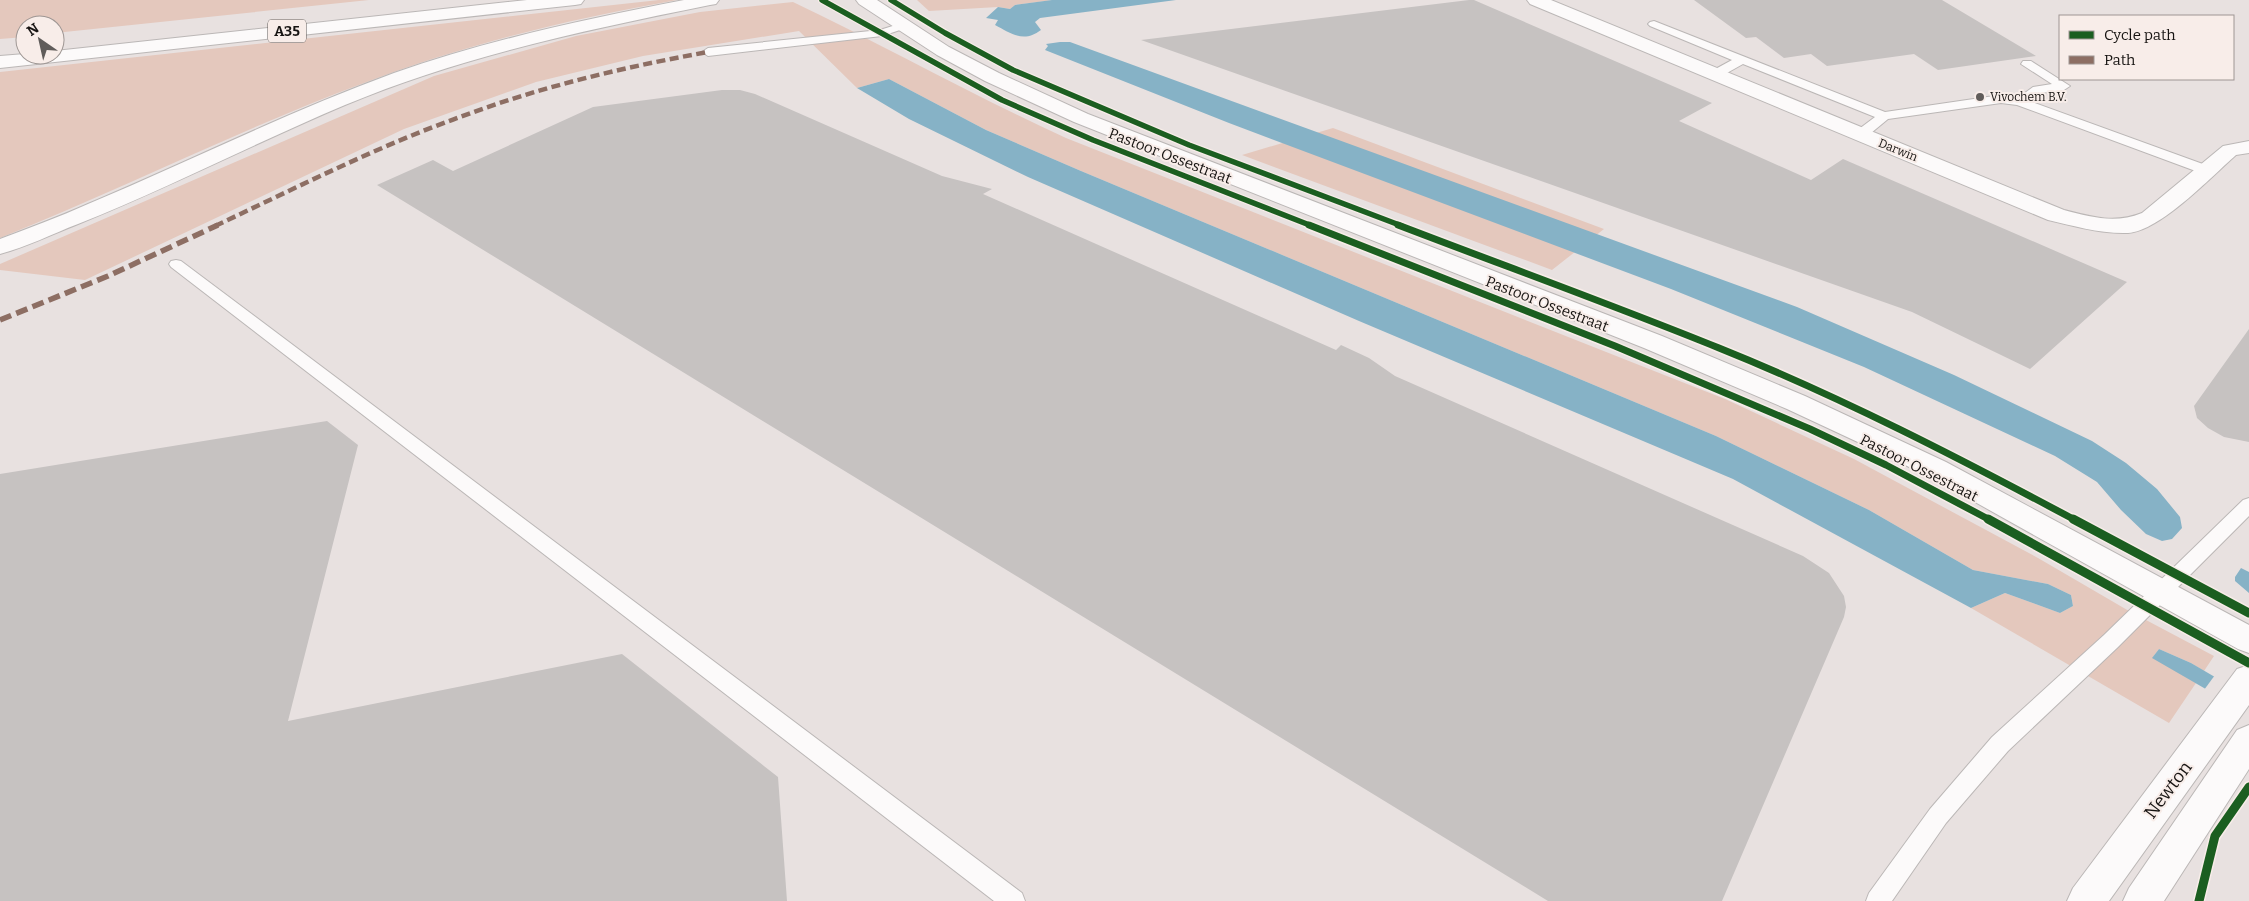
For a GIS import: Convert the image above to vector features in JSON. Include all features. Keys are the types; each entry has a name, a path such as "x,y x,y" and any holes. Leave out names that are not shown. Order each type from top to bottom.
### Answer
{"main road":[{"name":"A35","path":"65,41 450,0"},
{"name":"A35","path":"0,62 575,0"},
{"path":"0,247 94,210 338,101 402,77 459,58 580,26 710,0"},
{"name":"Pastoor Ossestraat","path":"865,0 902,26 943,51 992,77 1081,118 1746,379 1935,469 2249,640"},
{"name":"Darwin","path":"1536,0 1860,135 2056,214 2092,224 2129,226 2150,218 2230,150 2249,147"},
{"path":"0,48 15,47"},
{"name":"Newton","path":"2086,901 2249,679"},
{"path":"2142,901 2245,745"}],"lane":[{"path":"1654,24 1884,116"},
{"path":"708,52 882,32 902,26"},
{"path":"1714,74 1742,59"},
{"path":"2020,102 2037,90 2064,86 2027,64"},
{"path":"1860,135 1884,116 2001,99 2020,102 2206,170"},
{"path":"176,264 1013,901"},
{"path":"1878,901 1938,816 2000,744 2111,641 2249,505"}],"shaded area":[{"path":"0,0 369,0 65,32 65,15 15,15 15,38 0,39"},
{"path":"659,0 677,0 558,24 441,56 402,69 272,120 0,238 0,72"},
{"path":"917,0 1053,0 1015,5 1010,9 998,7 929,11"},
{"path":"793,2 1066,138 1725,399 1854,459 2214,656 2204,671 2159,649 2153,657 2196,683 2169,723 1971,608 2005,593 2060,613 2073,606 2071,595 2048,584 1973,570 1869,510 1716,436 986,130 889,79 857,88 799,31 643,56 536,82 404,129 85,280 0,270 0,264 434,76 576,36 700,12"},
{"path":"1333,128 1604,229 1552,270 1242,155"}],"water":[{"path":"1052,0 1176,0 1040,18 1035,22 1041,30 1035,34 1023,37 995,25 998,20 986,18 998,7 1010,9 1015,5"},
{"path":"1070,42 1797,307 1954,375 2092,441 2126,463 2157,489 2180,517 2182,528 2172,539 2162,541 2146,534 2121,510 2097,482 2055,456 1864,367 1671,289 1229,123 1045,50 1048,46 1046,44"},
{"path":"889,79 986,130 1716,436 1869,510 1973,570 2048,584 2071,595 2073,606 2060,613 2005,593 1971,608 1733,479 1359,321 1028,177 909,119 857,88"},
{"path":"2241,568 2249,572 2249,593 2235,581 2235,577"},
{"path":"2159,649 2191,663 2249,697 2249,714 2152,658"}],"pier":[{"path":"2215,675 2249,694 2249,716 2204,690"}],"building":[{"path":"1474,0 1712,103 1679,121 1811,180 1843,159 2127,282 2030,369 1912,312 1141,40"},
{"path":"1694,0 1942,0 2036,56 1938,70 1914,54 1827,66 1811,54 1784,58 1756,37 1746,38"},
{"path":"722,90 740,90 755,94 942,176 992,189 983,194 1336,350 1341,345 1369,358 1395,376 1803,556 1829,573 1844,596 1846,607 1844,617 1722,901 1548,901 377,185 433,160 453,171 593,107"},
{"path":"2249,329 2249,442 2224,437 2208,428 2197,418 2194,406"},
{"path":"327,421 358,445 288,721 622,654 778,777 787,901 0,901 0,474"}],"marked path":[{"path":"0,320 108,276 318,177 459,117 494,104 564,83 672,58 708,52"}],"cycle path":[{"path":"822,0 1002,100 1093,140 1615,346 1810,429 1886,465 2027,539 2249,663"},
{"path":"891,0 945,33 1013,70 1088,103 1189,145 1720,348 1827,395 1956,456 2249,613"},
{"path":"2199,901 2215,836 2249,787"}],"place":[{"name":"Vivochem B.V.","path":"1980,97"}]}
